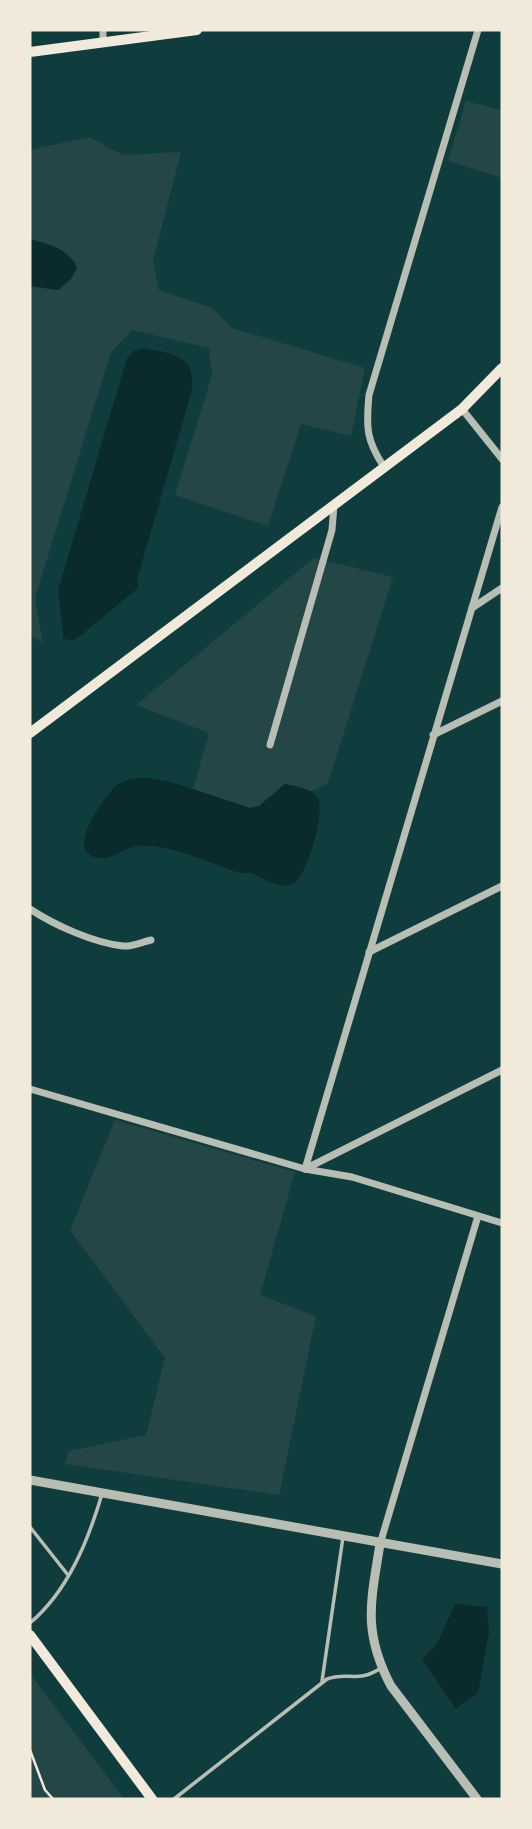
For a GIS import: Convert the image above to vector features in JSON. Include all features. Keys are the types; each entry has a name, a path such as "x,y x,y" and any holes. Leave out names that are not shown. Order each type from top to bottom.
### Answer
{"main road":[{"path":"30,52 197,30"},
{"path":"30,733 462,409 502,368"},
{"path":"30,1635 152,1799"}],"street":[{"path":"103,30 103,42"},
{"path":"384,467 368,438 369,395 478,30"},
{"path":"462,409 502,459"},
{"path":"270,745 332,530 334,505"},
{"path":"305,1169 502,507"},
{"path":"471,608 502,588"},
{"path":"433,735 502,701"},
{"path":"369,952 502,886"},
{"path":"30,909 76,933 125,947 151,940"},
{"path":"305,1169 502,1070"},
{"path":"30,1089 305,1169 352,1177 502,1223"},
{"path":"477,1799 391,1686 381,1668 370,1631 371,1596 380,1544 478,1216"},
{"path":"30,1480 502,1564"}],"lane":[{"path":"30,1623 59,1592 91,1530 102,1494"},
{"path":"30,1527 68,1575"},
{"path":"322,1683 342,1537"},
{"path":"174,1799 322,1683 339,1676 370,1676 381,1668"}],"path":[{"path":"30,1751 40,1779 53,1799"}],"shaded area":[{"path":"466,101 502,110 502,178 448,161"},
{"path":"89,137 123,155 181,152 153,261 159,290 212,308 232,328 365,368 351,436 301,424 268,526 175,495 212,375 209,348 132,330 111,352 35,598 43,643 30,635 30,286 58,290 77,268 64,252 30,239 30,150"},
{"path":"30,239 58,248 74,262 77,268 71,279 58,290 30,286"},
{"path":"145,348 173,355 186,363 192,378 192,390 138,576 138,588 71,641 63,638 59,587 127,358 134,351"},
{"path":"314,558 393,577 328,783 312,791 285,784 259,806 250,808 193,789 209,733 136,705"},
{"path":"148,778 171,782 250,808 259,806 285,784 312,792 320,806 317,831 309,859 298,879 292,884 277,885 253,873 240,873 161,847 137,846 106,858 94,857 88,853 84,846 88,828 106,798 121,783"},
{"path":"115,1120 295,1172 260,1295 316,1316 279,1495 65,1464 69,1451 146,1435 165,1358 70,1230"},
{"path":"455,1604 487,1607 489,1633 478,1693 456,1709 422,1659 437,1644"},
{"path":"30,1674 124,1799 30,1799"}]}
